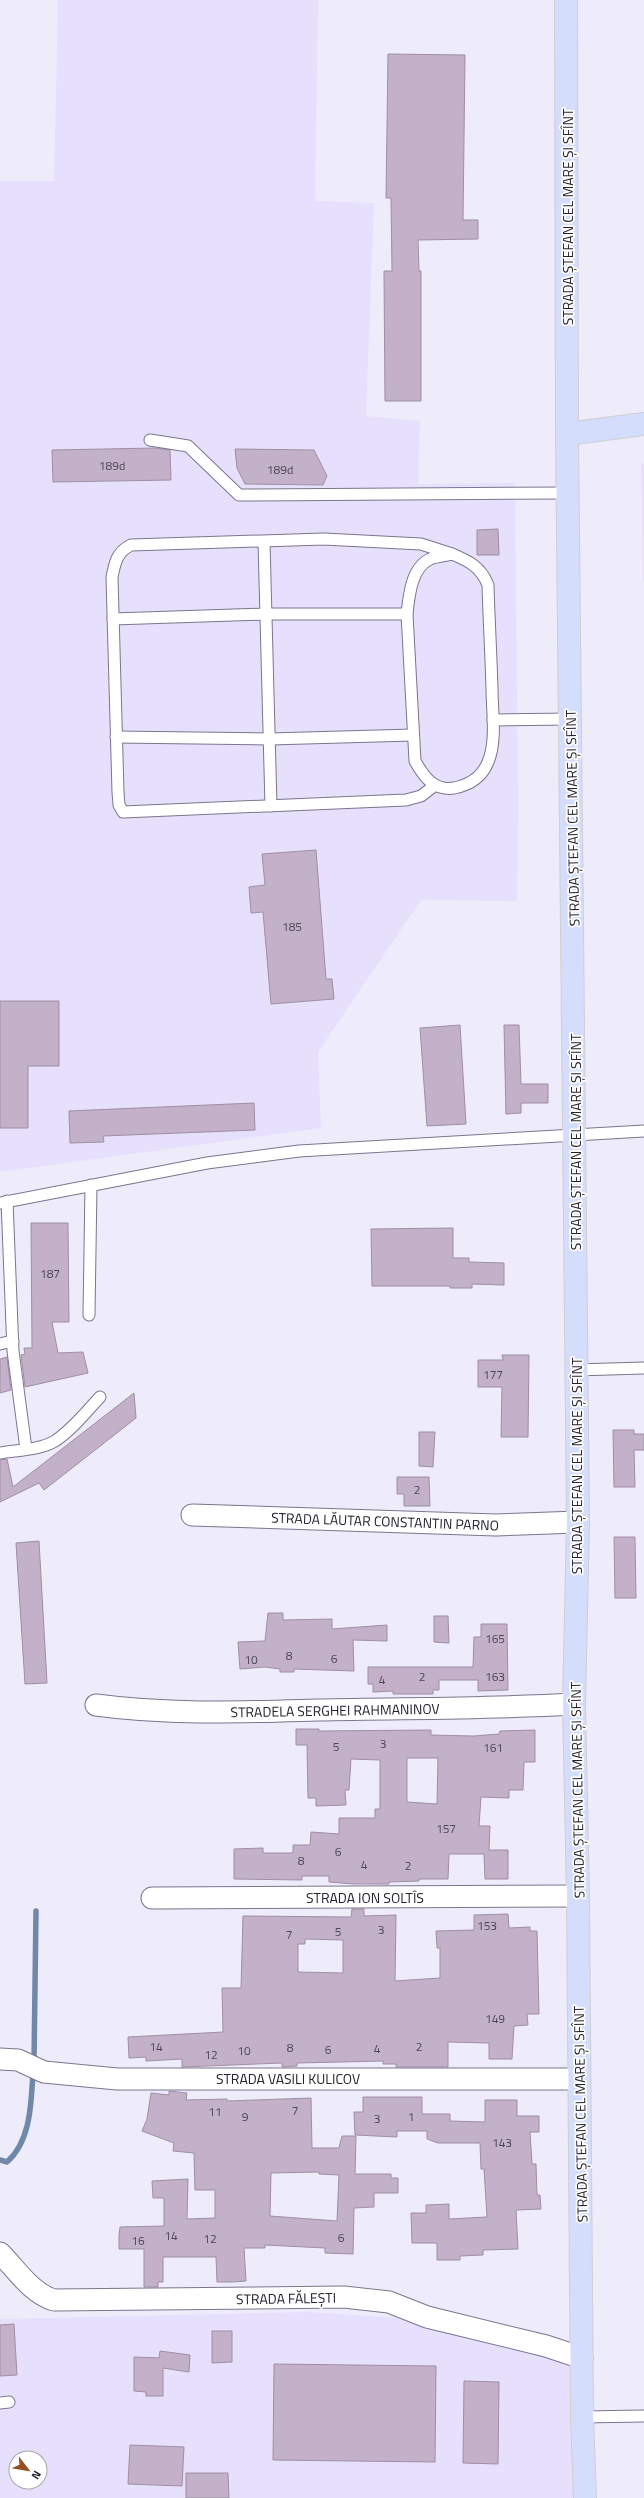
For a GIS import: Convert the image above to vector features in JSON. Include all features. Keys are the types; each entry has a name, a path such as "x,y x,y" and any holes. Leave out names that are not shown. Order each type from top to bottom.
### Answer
{"main road":[{"name":"STRADA ȘTEFAN CEL MARE ȘI SFÎNT","path":"566,0 567,434 576,1135 575,1370 578,1522 574,1704 578,1896 582,2417 585,2498"},
{"path":"567,434 644,424"}],"street":[{"name":"STRADA LĂUTAR CONSTANTIN PARNO","path":"192,1515 496,1525 578,1522"},
{"name":"STRADELA SERGHEI RAHMANINOV","path":"96,1705 152,1711 250,1713 509,1708 574,1704"},
{"name":"STRADA ION SOLTÎS","path":"152,1898 578,1896"},
{"name":"STRADA VASILI KULICOV","path":"1,2058 18,2060 44,2072 117,2079 579,2079"},
{"name":"STRADA FĂLEȘTI","path":"0,2253 36,2291 45,2298 54,2300 264,2300 316,2297 389,2302 427,2318 546,2346 582,2358"}],"lane":[{"path":"150,440 188,446 239,495 568,493"},
{"path":"434,786 421,796 406,800 123,812 118,798 112,577 116,559 124,549 131,545 324,539 421,544 452,554 469,561 478,568 488,585 493,720 489,761 482,774 465,786 446,789 434,786 423,776 414,761 407,614 410,590 416,573 429,559 452,554"},
{"path":"264,542 271,806"},
{"path":"113,619 266,614 407,614"},
{"path":"493,720 571,719"},
{"path":"116,737 270,739 413,735"},
{"path":"26,1449 13,1341 4,1202 208,1163 298,1151 644,1131"},
{"path":"89,1315 91,1185"},
{"path":"0,1344 13,1341"},
{"path":"575,1370 644,1368"},
{"path":"0,1453 26,1449 54,1441 70,1429 100,1397"},
{"path":"582,2417 644,2416"}],"shaded area":[{"path":"58,0 318,0 315,201 374,203 366,416 420,421 418,484 515,483 518,804 517,901 421,900 318,1052 321,1128 0,1172 0,181 54,181"},
{"path":"644,463 644,581 643,581 641,465"},
{"path":"307,2312 401,2318 582,2358 586,2498 0,2498 0,2319"}],"building":[{"path":"388,54 465,55 463,220 478,220 478,239 418,240 419,271 421,271 421,401 385,401 384,271 392,271 391,198 386,198"},
{"path":"155,448 170,450 171,480 53,482 52,450"},
{"path":"235,449 314,450 327,476 323,485 245,484 237,468"},
{"path":"498,529 499,555 477,555 477,530"},
{"path":"316,850 326,979 332,979 334,999 271,1004 263,912 251,913 249,887 265,885 262,854"},
{"path":"0,1001 59,1001 59,1066 28,1066 28,1128 0,1128"},
{"path":"460,1025 466,1124 427,1126 420,1028"},
{"path":"504,1025 519,1025 521,1084 548,1084 548,1103 521,1103 521,1113 506,1114"},
{"path":"254,1103 255,1130 103,1136 104,1142 70,1143 69,1111"},
{"path":"31,1223 68,1223 69,1322 52,1322 58,1353 83,1352 88,1373 25,1387 21,1355 25,1354 24,1348 32,1348"},
{"path":"453,1228 453,1258 469,1258 469,1262 504,1263 504,1285 472,1284 472,1288 450,1288 450,1286 372,1286 371,1229"},
{"path":"502,1355 529,1355 528,1437 501,1437 502,1387 478,1387 478,1360 503,1360"},
{"path":"7,1357 11,1390 0,1393 0,1359"},
{"path":"134,1393 136,1418 44,1490 39,1483 0,1502 0,1460 7,1459 13,1487"},
{"path":"613,1430 634,1430 634,1434 644,1434 644,1450 634,1450 635,1487 614,1487"},
{"path":"419,1432 435,1432 433,1467 419,1466"},
{"path":"397,1477 429,1477 430,1506 404,1506 404,1494 397,1494"},
{"path":"614,1537 635,1537 636,1598 615,1598"},
{"path":"39,1541 47,1683 25,1684 16,1543"},
{"path":"268,1613 283,1613 283,1620 332,1619 332,1629 387,1625 387,1641 353,1640 354,1671 294,1669 294,1672 280,1672 280,1669 265,1667 240,1669 238,1642 265,1641"},
{"path":"434,1616 448,1616 449,1643 434,1642"},
{"path":"481,1624 507,1624 508,1690 478,1691 478,1680 439,1680 439,1690 433,1690 433,1694 393,1694 393,1691 373,1692 373,1684 368,1684 368,1667 473,1667 474,1637 481,1637"},
{"path":"296,1729 319,1729 319,1731 431,1730 431,1735 474,1736 499,1734 500,1731 535,1730 535,1762 524,1762 523,1790 509,1790 509,1798 481,1797 479,1826 490,1826 489,1850 508,1850 508,1879 485,1879 484,1854 449,1854 448,1879 419,1879 419,1881 389,1882 389,1884 354,1884 329,1882 329,1876 302,1876 302,1880 234,1879 234,1849 263,1848 263,1853 293,1853 293,1845 310,1845 311,1832 339,1834 339,1818 375,1818 375,1809 380,1809 380,1760 351,1759 349,1790 345,1790 346,1805 316,1806 316,1798 308,1798 307,1745 296,1745","holes":["407,1758 438,1758 437,1804 407,1802"]},
{"path":"352,1909 364,1909 364,1916 396,1915 395,1981 440,1978 440,1948 437,1948 436,1931 474,1930 474,1915 508,1914 509,1928 530,1927 530,1931 537,1931 539,2014 527,2014 528,2025 514,2026 512,2059 489,2059 489,2043 448,2042 448,2067 396,2067 396,2064 383,2064 383,2061 297,2063 297,2066 282,2067 282,2063 182,2067 182,2059 146,2061 146,2057 129,2058 128,2037 223,2032 222,1988 241,1988 243,1916 351,1917","holes":["305,1939 343,1940 343,1973 298,1972 298,1944 305,1944"]},
{"path":"169,2091 187,2093 186,2100 227,2099 227,2101 311,2098 312,2148 339,2148 342,2136 356,2136 355,2174 391,2174 391,2178 398,2178 398,2193 374,2193 374,2207 354,2208 353,2254 325,2253 325,2248 265,2245 265,2248 244,2248 246,2281 232,2282 217,2282 216,2257 163,2257 163,2282 158,2282 158,2287 144,2287 144,2249 119,2249 119,2235 120,2227 164,2226 164,2198 153,2198 152,2181 188,2179 187,2219 215,2218 215,2190 195,2190 194,2153 173,2151 174,2143 142,2131 147,2119 151,2093 169,2095","holes":["319,2172 319,2174 339,2175 337,2221 270,2216 271,2173"]},
{"path":"363,2097 422,2097 422,2114 450,2114 450,2121 485,2122 485,2100 517,2100 517,2116 539,2116 539,2132 530,2132 532,2164 536,2164 537,2195 540,2195 541,2209 516,2210 518,2249 483,2250 483,2255 460,2256 460,2260 437,2260 437,2243 412,2243 411,2213 426,2213 426,2205 449,2204 449,2219 487,2217 484,2169 481,2169 480,2143 438,2143 427,2139 427,2131 397,2131 397,2137 355,2135 354,2112 363,2112"},
{"path":"14,2324 17,2375 0,2376 0,2325"},
{"path":"212,2331 232,2331 232,2362 212,2363"},
{"path":"160,2351 190,2355 189,2372 163,2368 163,2396 146,2396 146,2392 134,2391 134,2357 159,2358"},
{"path":"274,2364 436,2366 435,2462 273,2460"},
{"path":"464,2381 499,2382 498,2464 463,2463"},
{"path":"130,2445 184,2447 182,2486 128,2484"},
{"path":"186,2473 228,2473 229,2498 186,2498"}],"waterway":[{"path":"34,2062 36,1911"},
{"path":"0,2160 7,2162 15,2153 25,2133 30,2109 33,2073"}]}
